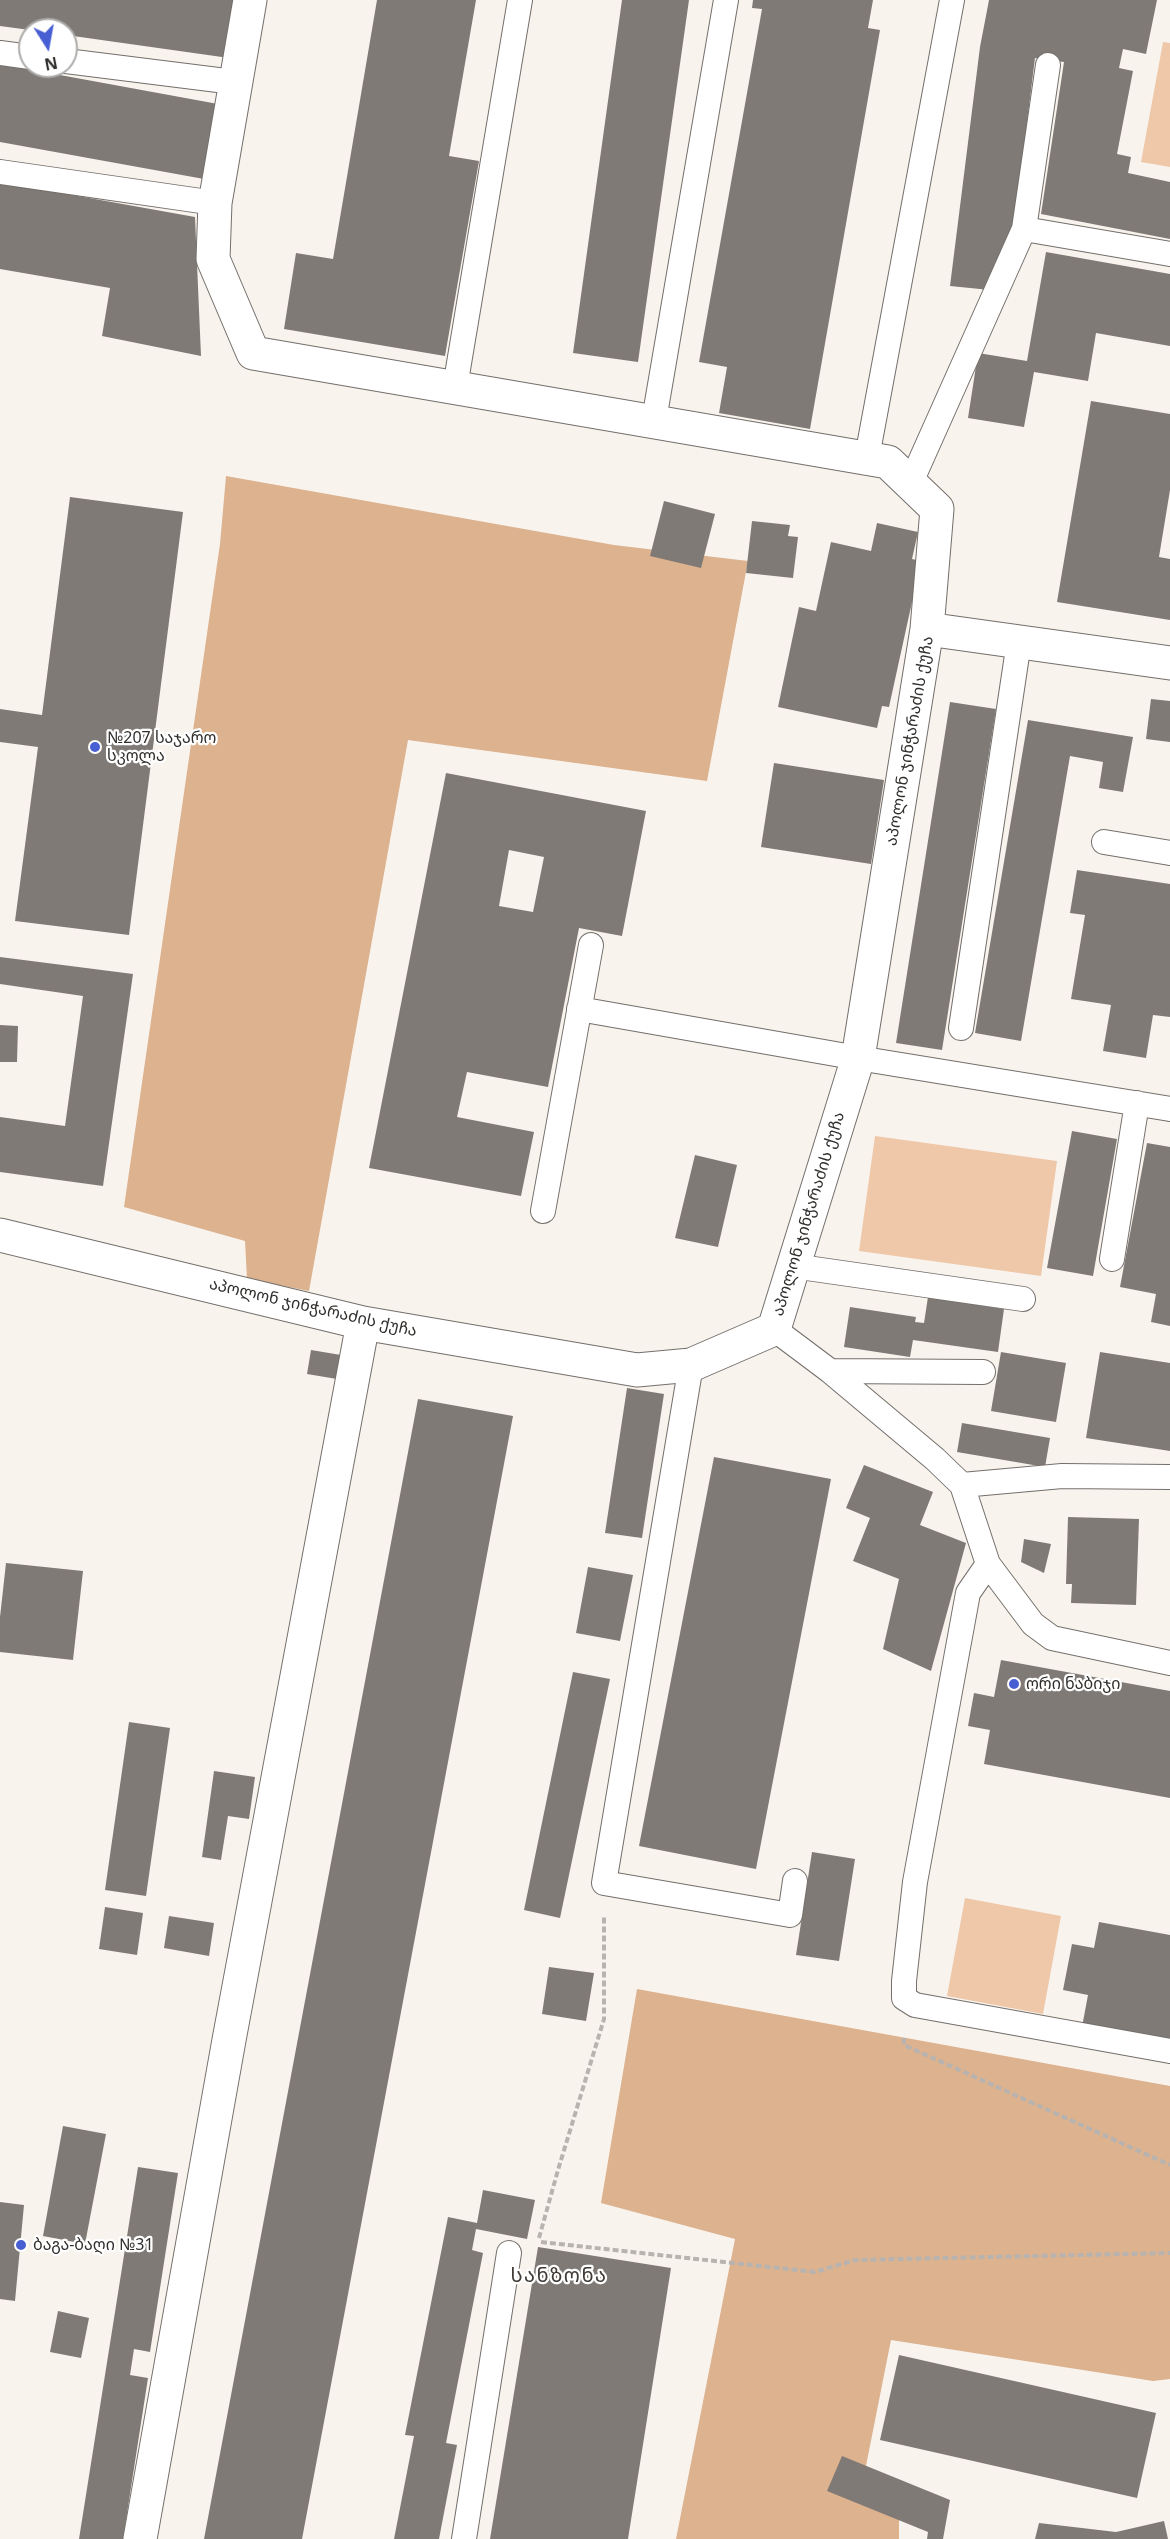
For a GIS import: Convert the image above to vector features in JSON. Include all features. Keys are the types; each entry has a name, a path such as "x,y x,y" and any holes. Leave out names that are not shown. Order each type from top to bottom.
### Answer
{"street":[{"path":"250,0 234,82 215,203 213,259 253,353 654,420 888,462 938,509 927,629"},
{"name":"აპოლონ ჯინჭარაძის ქუჩა","path":"0,1235 363,1323 638,1370 692,1365 774,1329 858,1058 927,629 1170,663"},
{"path":"140,2539 229,2040 363,1323"}],"lane":[{"path":"455,387 520,0"},
{"path":"654,420 726,0"},
{"path":"867,457 952,0"},
{"path":"0,53 18,55"},
{"path":"78,62 234,82"},
{"path":"911,482 1024,229 1048,65"},
{"path":"0,172 215,203"},
{"path":"1024,229 1170,255"},
{"path":"961,1028 1019,642"},
{"path":"1104,842 1170,853"},
{"path":"543,1211 591,945"},
{"path":"579,1009 858,1058 1170,1108"},
{"path":"1112,1259 1137,1103"},
{"path":"793,1266 1023,1299"},
{"path":"774,1329 830,1371 935,1459 962,1485 988,1564 1032,1624 1052,1638 1170,1663"},
{"path":"692,1365 604,1883 790,1915 795,1881"},
{"path":"830,1371 982,1372"},
{"path":"962,1485 1062,1476 1170,1477"},
{"path":"988,1564 968,1593 915,1882 904,1998 915,2005 1170,2051"},
{"path":"464,2539 509,2253"}],"path":[{"path":"604,1883 604,2019 538,2242 815,2272 855,2260 1170,2253"},
{"path":"904,1998 904,2045 1170,2165"}],"shaded area":[{"path":"1163,42 1170,43 1170,167 1141,162"},
{"path":"226,476 614,545 748,561 707,781 408,740 309,1291 247,1279 245,1241 124,1207 220,544"},
{"path":"875,1136 1057,1161 1041,1276 859,1251"},
{"path":"965,1898 1061,1916 1043,2014 947,1996"},
{"path":"637,1989 1170,2086 1170,2379 1153,2381 891,2340 859,2501 899,2518 899,2539 676,2539 735,2239 601,2203"}],"building":[{"path":"0,0 238,0 229,58 78,37 78,18 18,18 18,28 0,26"},
{"path":"377,0 476,0 449,156 479,161 445,356 284,329 296,253 333,259"},
{"path":"622,0 689,0 638,362 573,353"},
{"path":"753,0 873,0 868,28 880,30 810,429 719,413 727,367 699,362 762,9 752,8"},
{"path":"989,0 1157,0 1146,54 1123,49 1119,68 1133,71 1117,154 1131,157 1128,173 1170,182 1170,239 1041,214 1064,62 1035,58 1012,243 990,290 950,286 980,47"},
{"path":"0,64 18,67 18,78 76,78 218,104 204,179 0,142"},
{"path":"0,182 195,217 201,356 102,336 110,288 0,269"},
{"path":"1046,252 1170,274 1170,346 1096,333 1088,381 1034,372 1024,427 968,418 978,353 1027,361"},
{"path":"1091,401 1170,414 1170,490 1159,557 1170,559 1170,620 1057,602"},
{"path":"70,497 183,512 129,935 15,921 38,747 0,742 0,709 42,715"},
{"path":"664,501 715,514 701,568 650,556"},
{"path":"752,521 790,525 788,536 798,537 793,578 746,573"},
{"path":"877,523 918,532 912,559 921,561 889,707 882,706 877,728 778,707 799,607 816,611 831,542 871,551"},
{"path":"1151,699 1170,701 1170,742 1146,739"},
{"path":"950,702 996,709 942,1050 896,1043"},
{"path":"1028,720 1133,737 1123,792 1099,788 1103,762 1070,756 1021,1041 975,1033"},
{"path":"774,763 884,780 871,864 761,847"},
{"path":"446,773 646,811 622,936 579,928 548,1087 467,1072 457,1117 534,1132 521,1196 369,1168","holes":["509,850 544,857 533,912 499,906"]},
{"path":"1077,870 1170,884 1170,1017 1153,1015 1146,1058 1103,1051 1111,1005 1071,999 1085,915 1070,913"},
{"path":"0,957 133,974 103,1186 0,1172 0,1117 65,1126 83,996 0,984"},
{"path":"0,1025 18,1026 17,1062 0,1062"},
{"path":"1072,1131 1117,1139 1093,1276 1047,1268"},
{"path":"1147,1143 1170,1147 1170,1326 1151,1322 1156,1294 1120,1287"},
{"path":"695,1155 737,1165 718,1247 675,1238"},
{"path":"928,1297 1004,1309 998,1352 913,1340 910,1357 844,1347 850,1307 916,1317 915,1322 924,1323"},
{"path":"311,1350 347,1356 343,1380 307,1374"},
{"path":"1001,1352 1066,1363 1056,1422 991,1411"},
{"path":"1100,1352 1170,1363 1170,1451 1086,1438"},
{"path":"627,1388 664,1394 642,1538 605,1533"},
{"path":"418,1399 513,1416 302,2539 204,2539"},
{"path":"962,1423 1050,1438 1045,1467 957,1452"},
{"path":"714,1457 831,1479 756,1869 639,1846"},
{"path":"864,1465 933,1492 920,1525 966,1543 931,1671 883,1649 899,1579 853,1561 870,1518 846,1508"},
{"path":"1068,1517 1139,1519 1136,1605 1071,1603 1072,1584 1066,1584"},
{"path":"1024,1539 1051,1544 1044,1573 1021,1562"},
{"path":"6,1563 83,1571 73,1660 0,1652 0,1617"},
{"path":"588,1567 633,1575 620,1641 576,1633"},
{"path":"1001,1660 1170,1691 1170,1798 984,1764 990,1730 968,1726 974,1693 994,1697"},
{"path":"573,1672 610,1679 560,1918 524,1910"},
{"path":"129,1722 170,1728 146,1896 105,1890"},
{"path":"214,1771 255,1777 249,1819 228,1816 221,1860 202,1857"},
{"path":"812,1852 855,1859 839,1961 796,1955"},
{"path":"105,1907 143,1913 137,1955 99,1949"},
{"path":"169,1916 214,1923 209,1956 164,1948"},
{"path":"1099,1922 1170,1935 1170,2043 1082,2027 1088,1995 1063,1990 1072,1944 1094,1948"},
{"path":"549,1967 594,1973 586,2021 542,2014"},
{"path":"63,2126 106,2134 85,2244 43,2236"},
{"path":"138,2167 178,2173 150,2352 134,2349 130,2375 148,2378 123,2539 79,2539"},
{"path":"483,2190 535,2200 527,2239 476,2229 472,2250 483,2253 446,2443 457,2445 439,2539 394,2539 414,2436 405,2435 448,2217 477,2223"},
{"path":"0,2202 24,2205 15,2301 0,2299"},
{"path":"538,2247 671,2268 628,2539 490,2539"},
{"path":"58,2311 89,2318 81,2358 50,2352"},
{"path":"899,2355 1156,2413 1137,2498 880,2440"},
{"path":"842,2456 950,2500 943,2539 927,2539 928,2532 827,2491"},
{"path":"1164,2521 1168,2539 1035,2539 1039,2523 1116,2532"}],"place":[{"name":"№207 საჯარო სკოლა","path":"95,747"},
{"name":"ორი ნაბიჯი","path":"1014,1684"},
{"name":"ბაგა-ბაღი №31","path":"21,2245"}],"district":[{"name":"სანზონა","path":"559,2276"}]}
